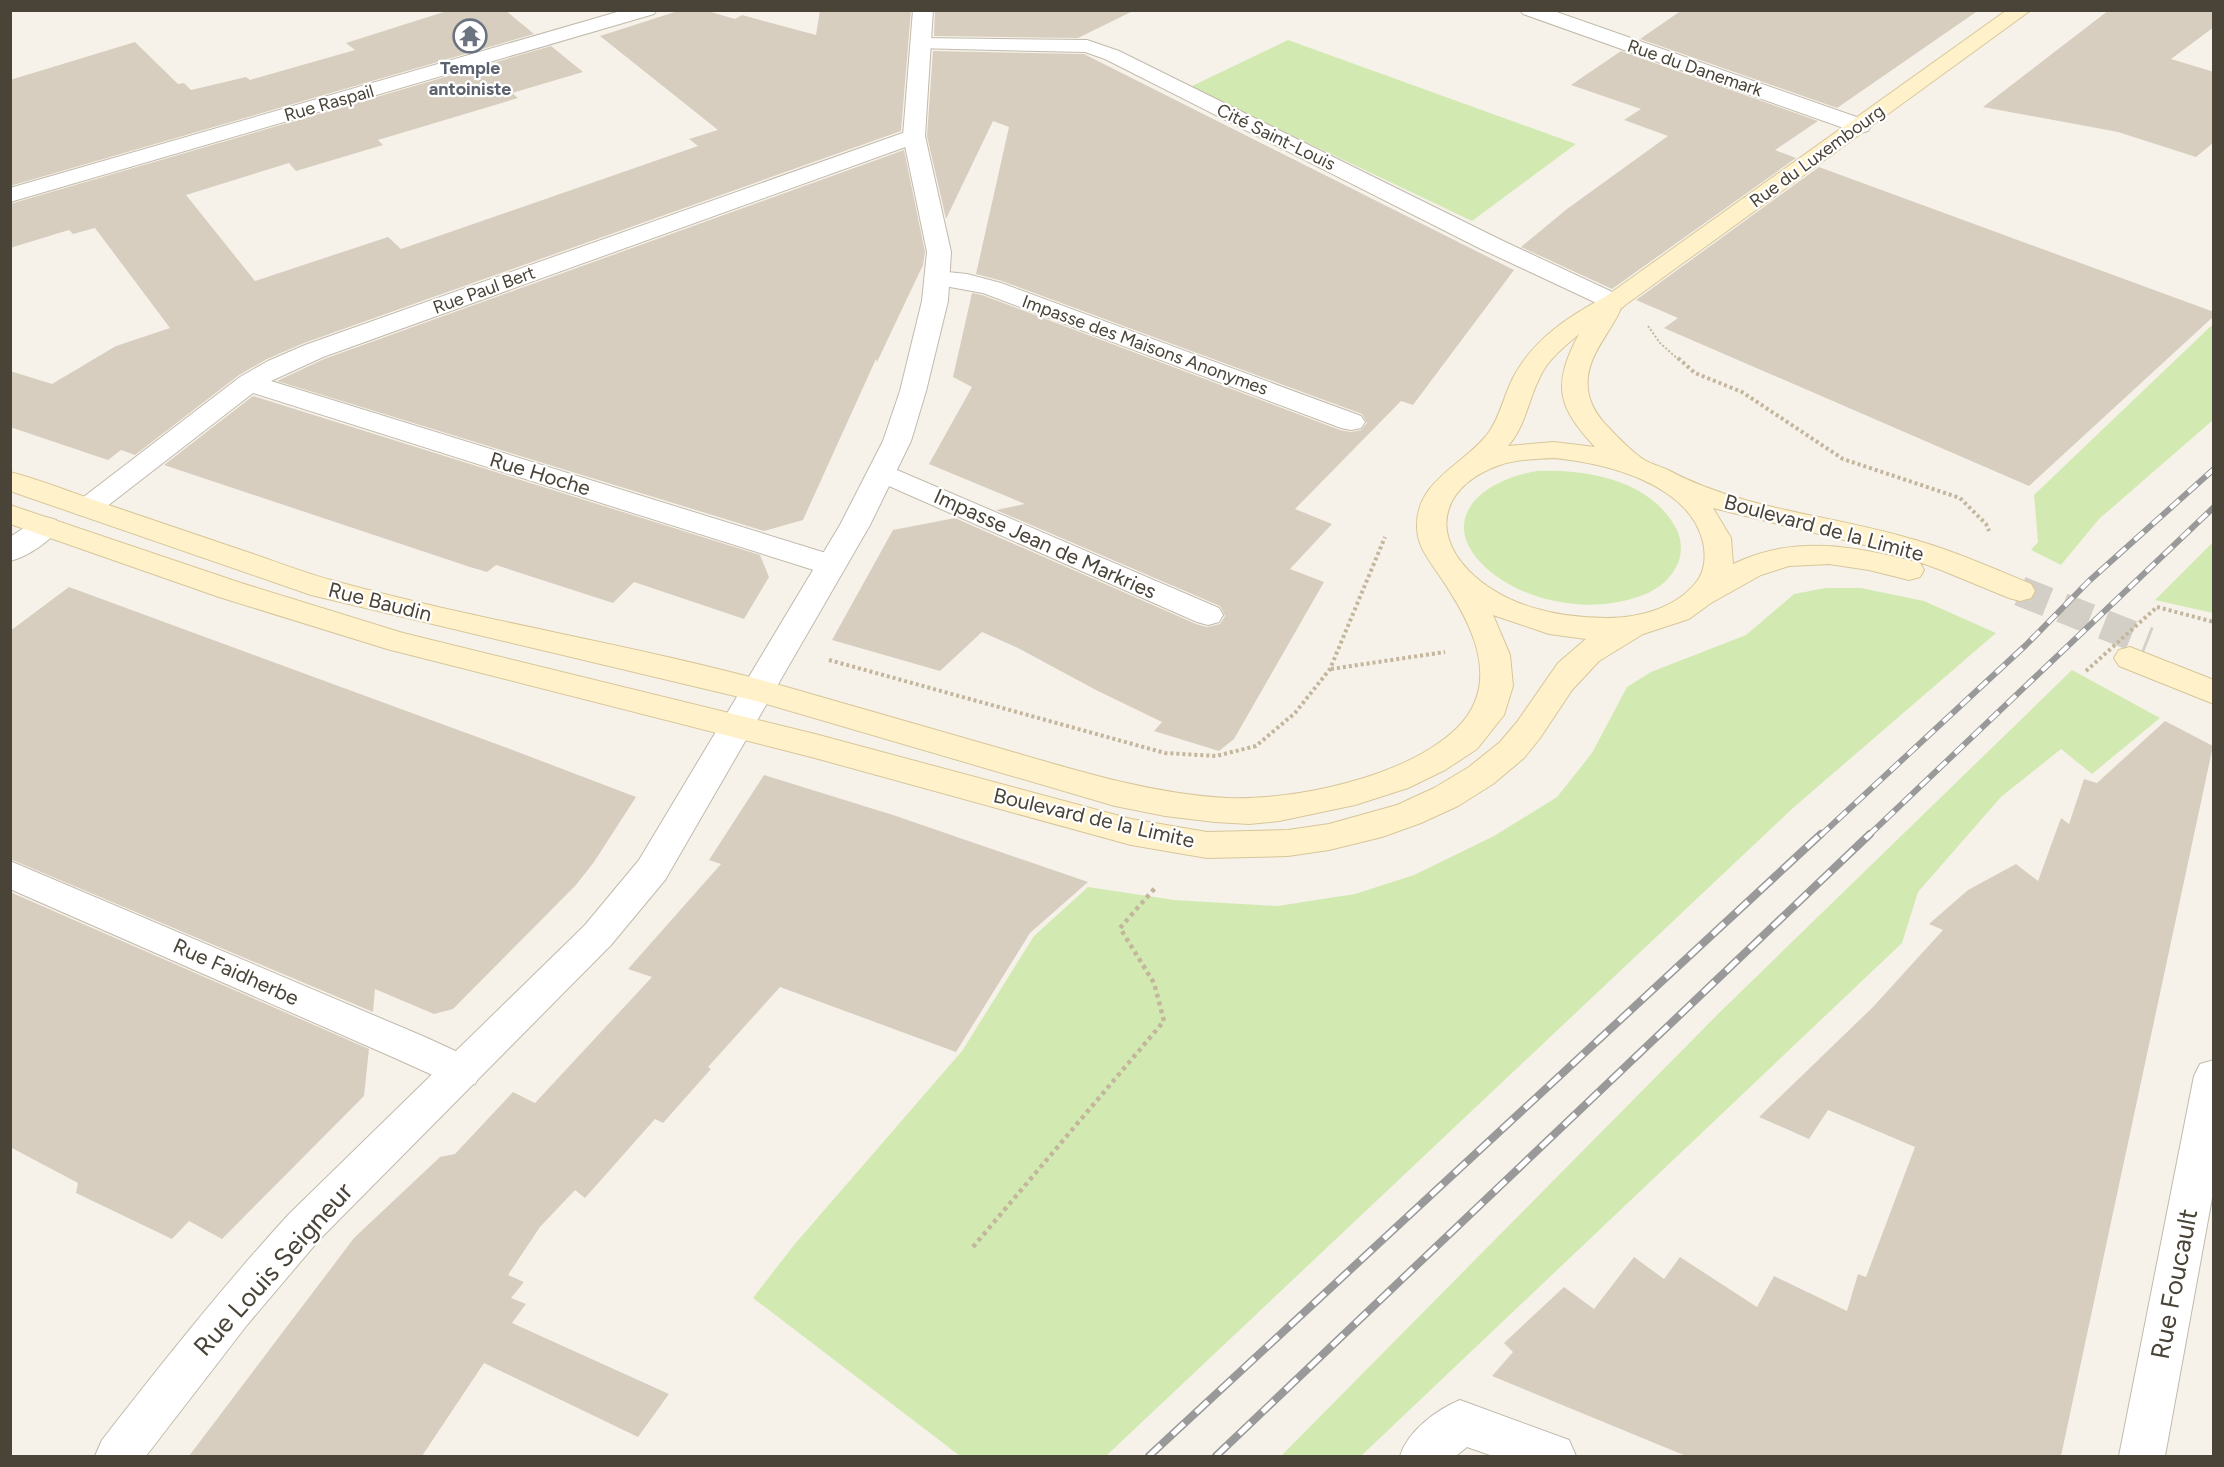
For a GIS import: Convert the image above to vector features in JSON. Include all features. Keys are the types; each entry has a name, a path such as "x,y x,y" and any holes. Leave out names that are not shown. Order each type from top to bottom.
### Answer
{"main road":[{"name":"Rue du Luxembourg","path":"1451,570 1435,545 1431,519 1436,502 1443,491 1500,438 1514,411 1526,377 1547,348 1582,319 1622,296 2021,10"},
{"name":"Rue du Luxembourg","path":"1622,296 1597,325 1579,356 1574,370 1576,399 1581,413 1608,444 1651,473"},
{"path":"1463,472 1499,457 1544,450 1593,454 1651,473 1695,503 1711,524 1717,540 1717,570 1700,597"},
{"name":"Boulevard de la Limite","path":"736,727 1168,840 1207,845 1254,845 1311,840 1364,829 1415,811 1450,794 1484,772 1513,749 1535,723 1551,694 1578,660 1608,637 1634,626 1667,617 1751,568 1800,554 1856,557 2013,599 1907,547 1855,533 1740,508 1651,473"},
{"name":"Rue Baudin","path":"10,481 322,588 758,690"},
{"name":"Rue Baudin","path":"10,514 230,590 398,642 652,704 736,727"},
{"path":"1451,570 1470,588 1487,599 1532,619 1584,628 1634,626"},
{"name":"Boulevard de la Limite","path":"758,690 1115,794 1162,805 1252,811 1290,807 1336,798 1388,783 1424,767 1454,749 1475,732 1490,710 1497,688 1496,667 1482,622 1451,570"},
{"path":"2214,668 2139,650 2214,693"}],"street":[{"name":"Rue Raspail","path":"10,195 647,10"},
{"name":"Rue Louis Seigneur","path":"118,1456 228,1312 265,1269 304,1227 598,935 626,904 652,870 883,474 897,441 913,391 935,301 937,279 939,252 936,230 918,165 914,136 923,10"},
{"name":"Rue du Danemark","path":"1530,10 1860,126"},
{"name":"Cité Saint-Louis","path":"921,44 1087,46 1104,52 1622,296"},
{"name":"Rue Paul Bert","path":"87,508 249,383 277,367 314,351 914,136"},
{"name":"Impasse des Maisons Anonymes","path":"937,279 967,281 992,288 1351,422"},
{"name":"Rue Hoche","path":"249,383 831,565"},
{"name":"Impasse Jean de Markries","path":"883,474 1208,615"},
{"path":"10,552 46,526"},
{"name":"Rue Faidherbe","path":"10,874 411,1048 450,1082"},
{"name":"Rue Foucault","path":"2142,1456 2214,1076"},
{"path":"1424,1456 1460,1422 1553,1456"}],"path":[{"path":"1622,296 1660,342 1695,373 1742,392 1843,459 1960,498 1986,524 1991,535"},
{"path":"783,647 1165,753 1216,756 1256,746 1295,713 1330,669 1388,531"},
{"path":"2086,671 2157,607 2214,622"},
{"path":"973,1247 1164,1021 1154,982 1120,928 1155,888"}],"green space":[{"path":"1288,40 1576,144 1472,221 1190,87"},
{"path":"2213,324 2213,420 2099,519 2061,565 2031,550 2038,542 2034,495"},
{"path":"1537,471 1576,472 1597,476 1616,481 1652,499 1666,513 1677,530 1680,540 1679,560 1670,576 1657,588 1634,598 1587,605 1539,597 1496,576 1477,558 1466,540 1464,524 1469,509 1480,496 1495,485 1515,476"},
{"path":"2213,542 2213,613 2155,600"},
{"path":"1826,588 1861,588 1924,601 1996,633 1793,808 1106,1456 960,1456 753,1298 794,1245 962,1051 1034,936 1088,887 1174,900 1277,906 1355,894 1414,875 1494,836 1557,797 1592,753 1627,687 1651,672 1746,635 1794,594"},
{"path":"2072,670 2160,718 2092,774 2061,749 2001,797 1918,892 1902,943 1361,1456 1281,1456 1721,1011"}],"building":[{"path":"450,10 505,10 534,34 10,186 10,80 135,42 178,84 184,83 191,90 246,77 250,80 355,50 346,43"},
{"path":"681,10 704,10 735,19 742,15 816,35 820,10 911,10 901,131 304,343 267,359 239,375 135,455 121,450 108,460 10,427 10,371 52,384 116,346 170,328 95,228 73,234 69,230 10,248 10,204 551,46 583,72 512,93 518,98 378,140 383,145 296,171 289,163 186,195 255,281 388,237 401,249 698,146 689,139 718,130 600,36"},
{"path":"935,10 1135,10 1078,38 934,36"},
{"path":"1682,10 1979,10 1837,108 1640,39"},
{"path":"2109,10 2214,10 2214,27 2171,59 2214,72 2214,142 2196,157 2118,132 1983,107"},
{"path":"933,51 1084,54 1514,270 1413,405 1401,401 1295,509 1332,524 1290,569 1324,582 1234,739 1219,751 1154,731 1162,722 982,632 940,671 832,640 893,530 955,518 1196,624 1207,627 1220,624 1225,616 1220,606 996,510 1025,504 929,464 972,387 953,377 972,293 1340,430 1351,432 1361,430 1367,423 1362,414 1002,281 976,274 1009,127 993,121 946,219 927,136"},
{"path":"1621,51 1818,121 1775,150 1796,158 1612,289 1521,247 1567,209 1668,136 1624,120 1641,109 1571,85"},
{"path":"904,150 925,252 923,265 877,362 876,359 803,520 764,531 277,381 324,359"},
{"path":"1819,167 2214,312 2214,316 2029,486 1664,328 1678,318 1636,300"},
{"path":"253,396 760,555 769,577 744,619 634,582 613,603 496,565 487,572 470,567 164,465"},
{"path":"69,587 636,797 594,862 576,885 453,1009 434,1014 375,989 373,1012 10,859 10,631"},
{"path":"2165,721 2213,746 2061,1456 1686,1456 1492,1376 1513,1352 1504,1343 1564,1287 1594,1309 1634,1257 1664,1279 1680,1257 1757,1307 1774,1276 1847,1311 1858,1274 1866,1277 1915,1147 1828,1110 1809,1139 1759,1117 1873,1007 1943,930 1929,924 1968,890 2016,864 2038,881 2061,818 2069,824 2084,779 2097,783"},
{"path":"764,775 893,815 1088,882 1030,933 956,1052 780,987 708,1067 711,1069 663,1123 655,1119 585,1198 575,1190 540,1227 508,1275 524,1282 511,1298 526,1304 512,1323 669,1394 638,1437 484,1363 422,1456 189,1456 354,1238 440,1157 455,1154 513,1092 535,1103 652,977 628,969 721,864 709,860"},
{"path":"10,892 369,1049 364,1096 222,1239 189,1221 172,1239 76,1193 78,1183 10,1147"}],"tunnel":[{"path":"2020,591 2148,642"}],"railway":[{"path":"1820,836 2026,645 2089,581 2214,469"},
{"path":"1868,836 2214,507"},
{"path":"1149,1456 1821,834"},
{"path":"1216,1456 1870,834"}],"place":[{"name":"Temple antoiniste","path":"470,36"}]}
